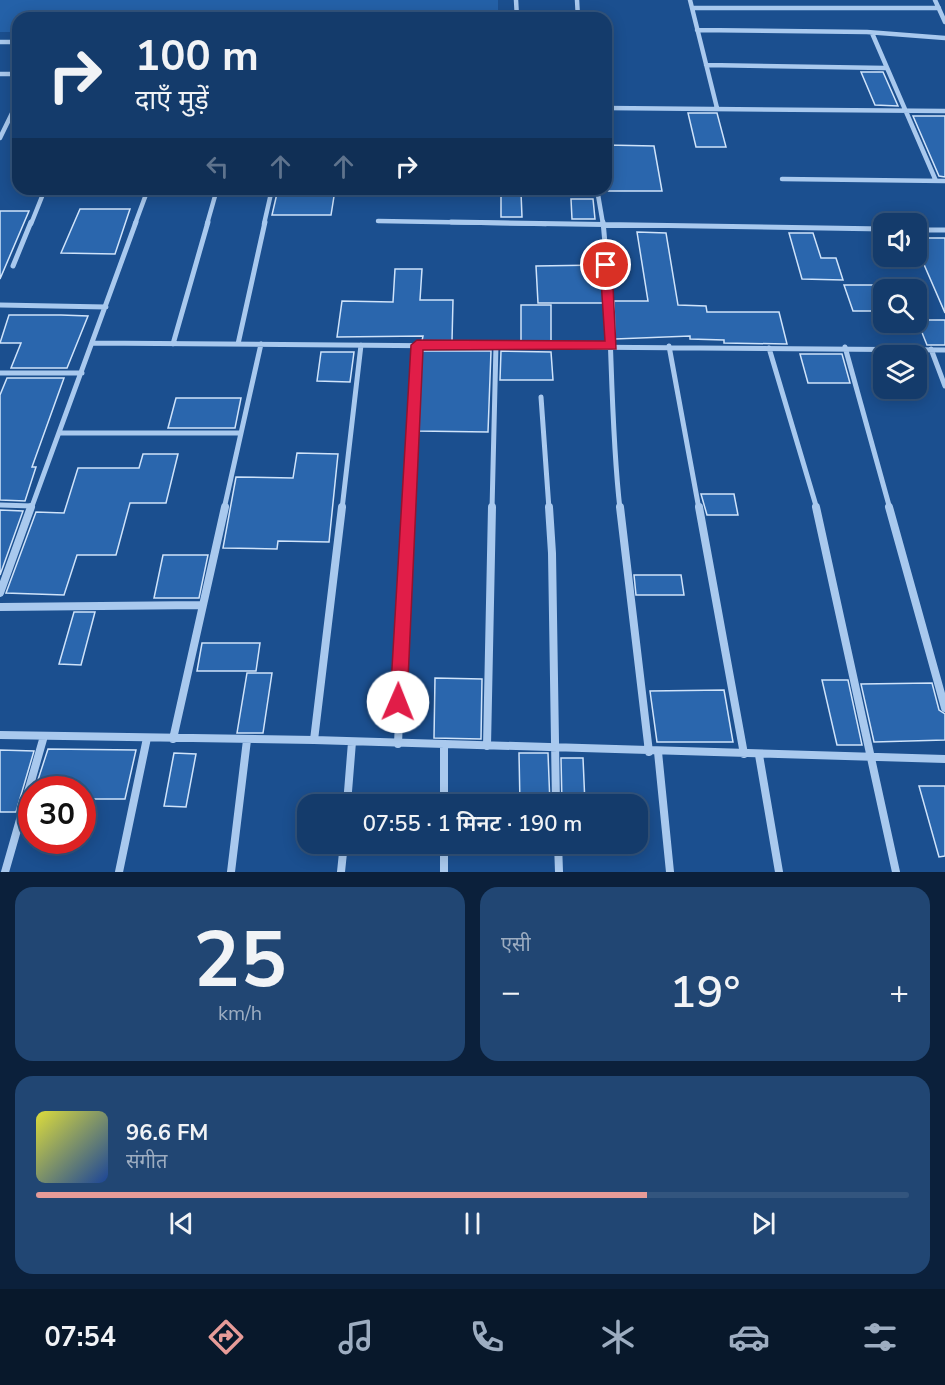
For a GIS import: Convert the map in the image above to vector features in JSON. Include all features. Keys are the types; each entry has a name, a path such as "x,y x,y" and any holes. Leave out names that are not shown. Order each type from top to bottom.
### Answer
{"street":[{"path":"690,0 717,108"},
{"path":"935,0 945,22"},
{"path":"692,8 939,8"},
{"path":"697,30 872,33 945,38"},
{"path":"872,33 903,110 936,181"},
{"path":"706,65 885,68"},
{"path":"612,108 945,111"},
{"path":"0,138 12,113"},
{"path":"782,179 945,181"},
{"path":"13,266 43,195"},
{"path":"0,592 146,195"},
{"path":"173,344 215,195"},
{"path":"238,344 271,195"},
{"path":"598,195 603,224 612,346 614,459 670,872"},
{"path":"378,220 873,229"},
{"path":"927,230 945,230"},
{"path":"0,305 106,308"},
{"path":"92,343 845,347 945,350"},
{"path":"173,739 261,344"},
{"path":"314,740 361,345"},
{"path":"398,744 399,680 417,345"},
{"path":"487,746 496,345"},
{"path":"669,346 744,754"},
{"path":"845,347 945,708"},
{"path":"769,348 824,533 896,872"},
{"path":"931,349 945,386"},
{"path":"0,373 82,373"},
{"path":"541,397 552,553 556,794"},
{"path":"60,433 240,433"},
{"path":"0,506 32,506"},
{"path":"0,607 202,605"},
{"path":"0,735 314,740 945,759"},
{"path":"5,872 44,736"},
{"path":"120,872 147,738"},
{"path":"231,872 247,740"},
{"path":"348,794 352,742"},
{"path":"444,745 444,794"},
{"path":"759,754 779,872"},
{"path":"341,872 343,854"},
{"path":"444,854 444,872"},
{"path":"558,854 559,872"}],"shaded area":[{"path":"0,0 498,0 498,12 12,12 12,32 0,32"}],"building":[{"path":"861,72 883,72 898,106 875,105"},
{"path":"688,113 717,113 726,147 696,147"},
{"path":"913,116 945,116 945,177 939,176"},
{"path":"612,145 654,146 662,191 612,191"},
{"path":"277,195 334,195 331,215 272,215"},
{"path":"501,195 521,195 522,217 501,217"},
{"path":"571,199 593,199 595,219 572,219"},
{"path":"80,209 130,209 115,254 61,253"},
{"path":"0,211 29,211 0,279"},
{"path":"637,232 666,233 678,305 706,306 707,312 779,312 787,344 724,343 724,340 690,339 690,336 615,339 614,301 648,301"},
{"path":"789,233 813,233 821,258 836,258 843,280 802,279"},
{"path":"927,238 945,238 945,313 925,267 927,267"},
{"path":"600,265 604,303 538,303 536,266"},
{"path":"395,269 422,269 420,300 453,300 452,341 422,341 423,336 337,337 342,301 393,302"},
{"path":"844,285 873,285 873,311 853,311"},
{"path":"521,305 551,305 551,342 521,342"},
{"path":"9,315 88,316 67,368 11,368 21,343 0,343"},
{"path":"927,320 945,320 945,345 927,345 922,333 927,333"},
{"path":"422,351 491,351 488,432 417,431"},
{"path":"501,351 551,352 553,380 500,380"},
{"path":"321,352 354,352 350,382 317,381"},
{"path":"800,354 842,354 850,383 808,383"},
{"path":"7,378 64,378 32,467 36,467 25,501 0,500 0,395"},
{"path":"176,398 241,398 235,428 168,428"},
{"path":"297,453 338,454 329,542 278,541 277,549 223,548 236,477 293,478"},
{"path":"143,454 178,454 166,503 130,503 116,555 77,555 64,595 6,593 36,512 64,513 78,468 139,468"},
{"path":"701,494 734,494 738,515 707,515"},
{"path":"0,510 23,511 0,575"},
{"path":"163,555 208,555 199,598 154,598"},
{"path":"634,575 681,575 684,595 636,595"},
{"path":"74,612 95,612 81,665 59,664"},
{"path":"202,643 260,643 256,671 197,671"},
{"path":"247,673 272,673 263,733 237,733"},
{"path":"435,678 482,679 481,739 434,738"},
{"path":"822,680 848,680 862,745 837,745"},
{"path":"932,683 939,710 945,714 945,740 874,742 861,684"},
{"path":"724,690 733,742 657,742 650,691"},
{"path":"48,749 136,750 125,799 96,799 96,776 39,776"},
{"path":"0,750 34,751 27,776 18,776 16,812 0,812"},
{"path":"174,753 196,754 186,807 164,806"},
{"path":"519,753 548,753 550,794 520,794"},
{"path":"561,758 583,758 585,794 562,794"},
{"path":"919,786 945,786 945,856 939,857"}],"route":[{"path":"398,702 417,345 612,346 606,265"}]}
